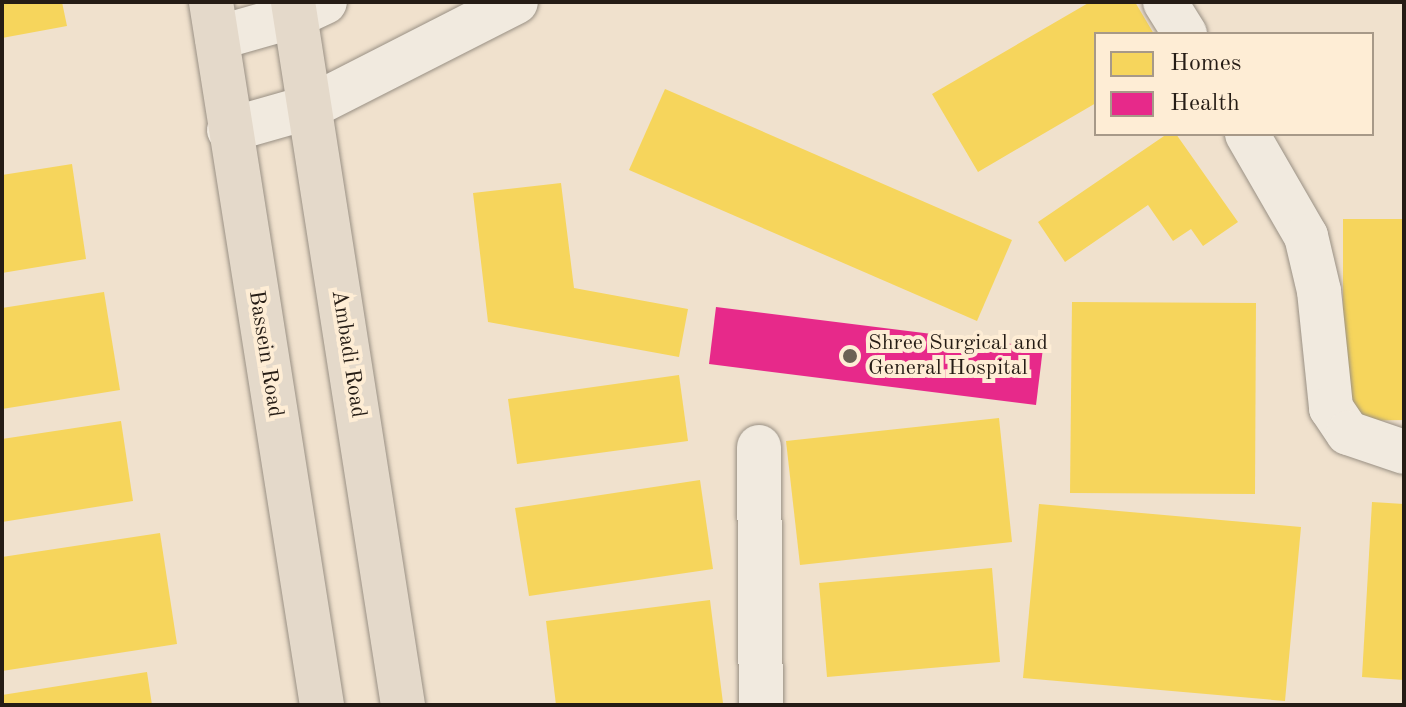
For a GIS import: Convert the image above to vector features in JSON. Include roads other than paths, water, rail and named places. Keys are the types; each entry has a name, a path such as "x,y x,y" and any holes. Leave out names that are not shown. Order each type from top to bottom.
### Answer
{"main road":[{"name":"Ambadi Road","path":"304,7 310,107 403,705"},
{"name":"Bassein Road","path":"214,20 322,705"}],"street":[{"path":"229,130 310,107 516,2"},
{"path":"1165,2 1184,32"},
{"path":"214,20 304,7"},
{"path":"1248,136 1306,236 1319,291 1331,408 1348,433 1404,452"},
{"path":"759,447 761,705"}],"place":[{"name":"Shree Surgical and General Hospital","path":"850,356"}]}
